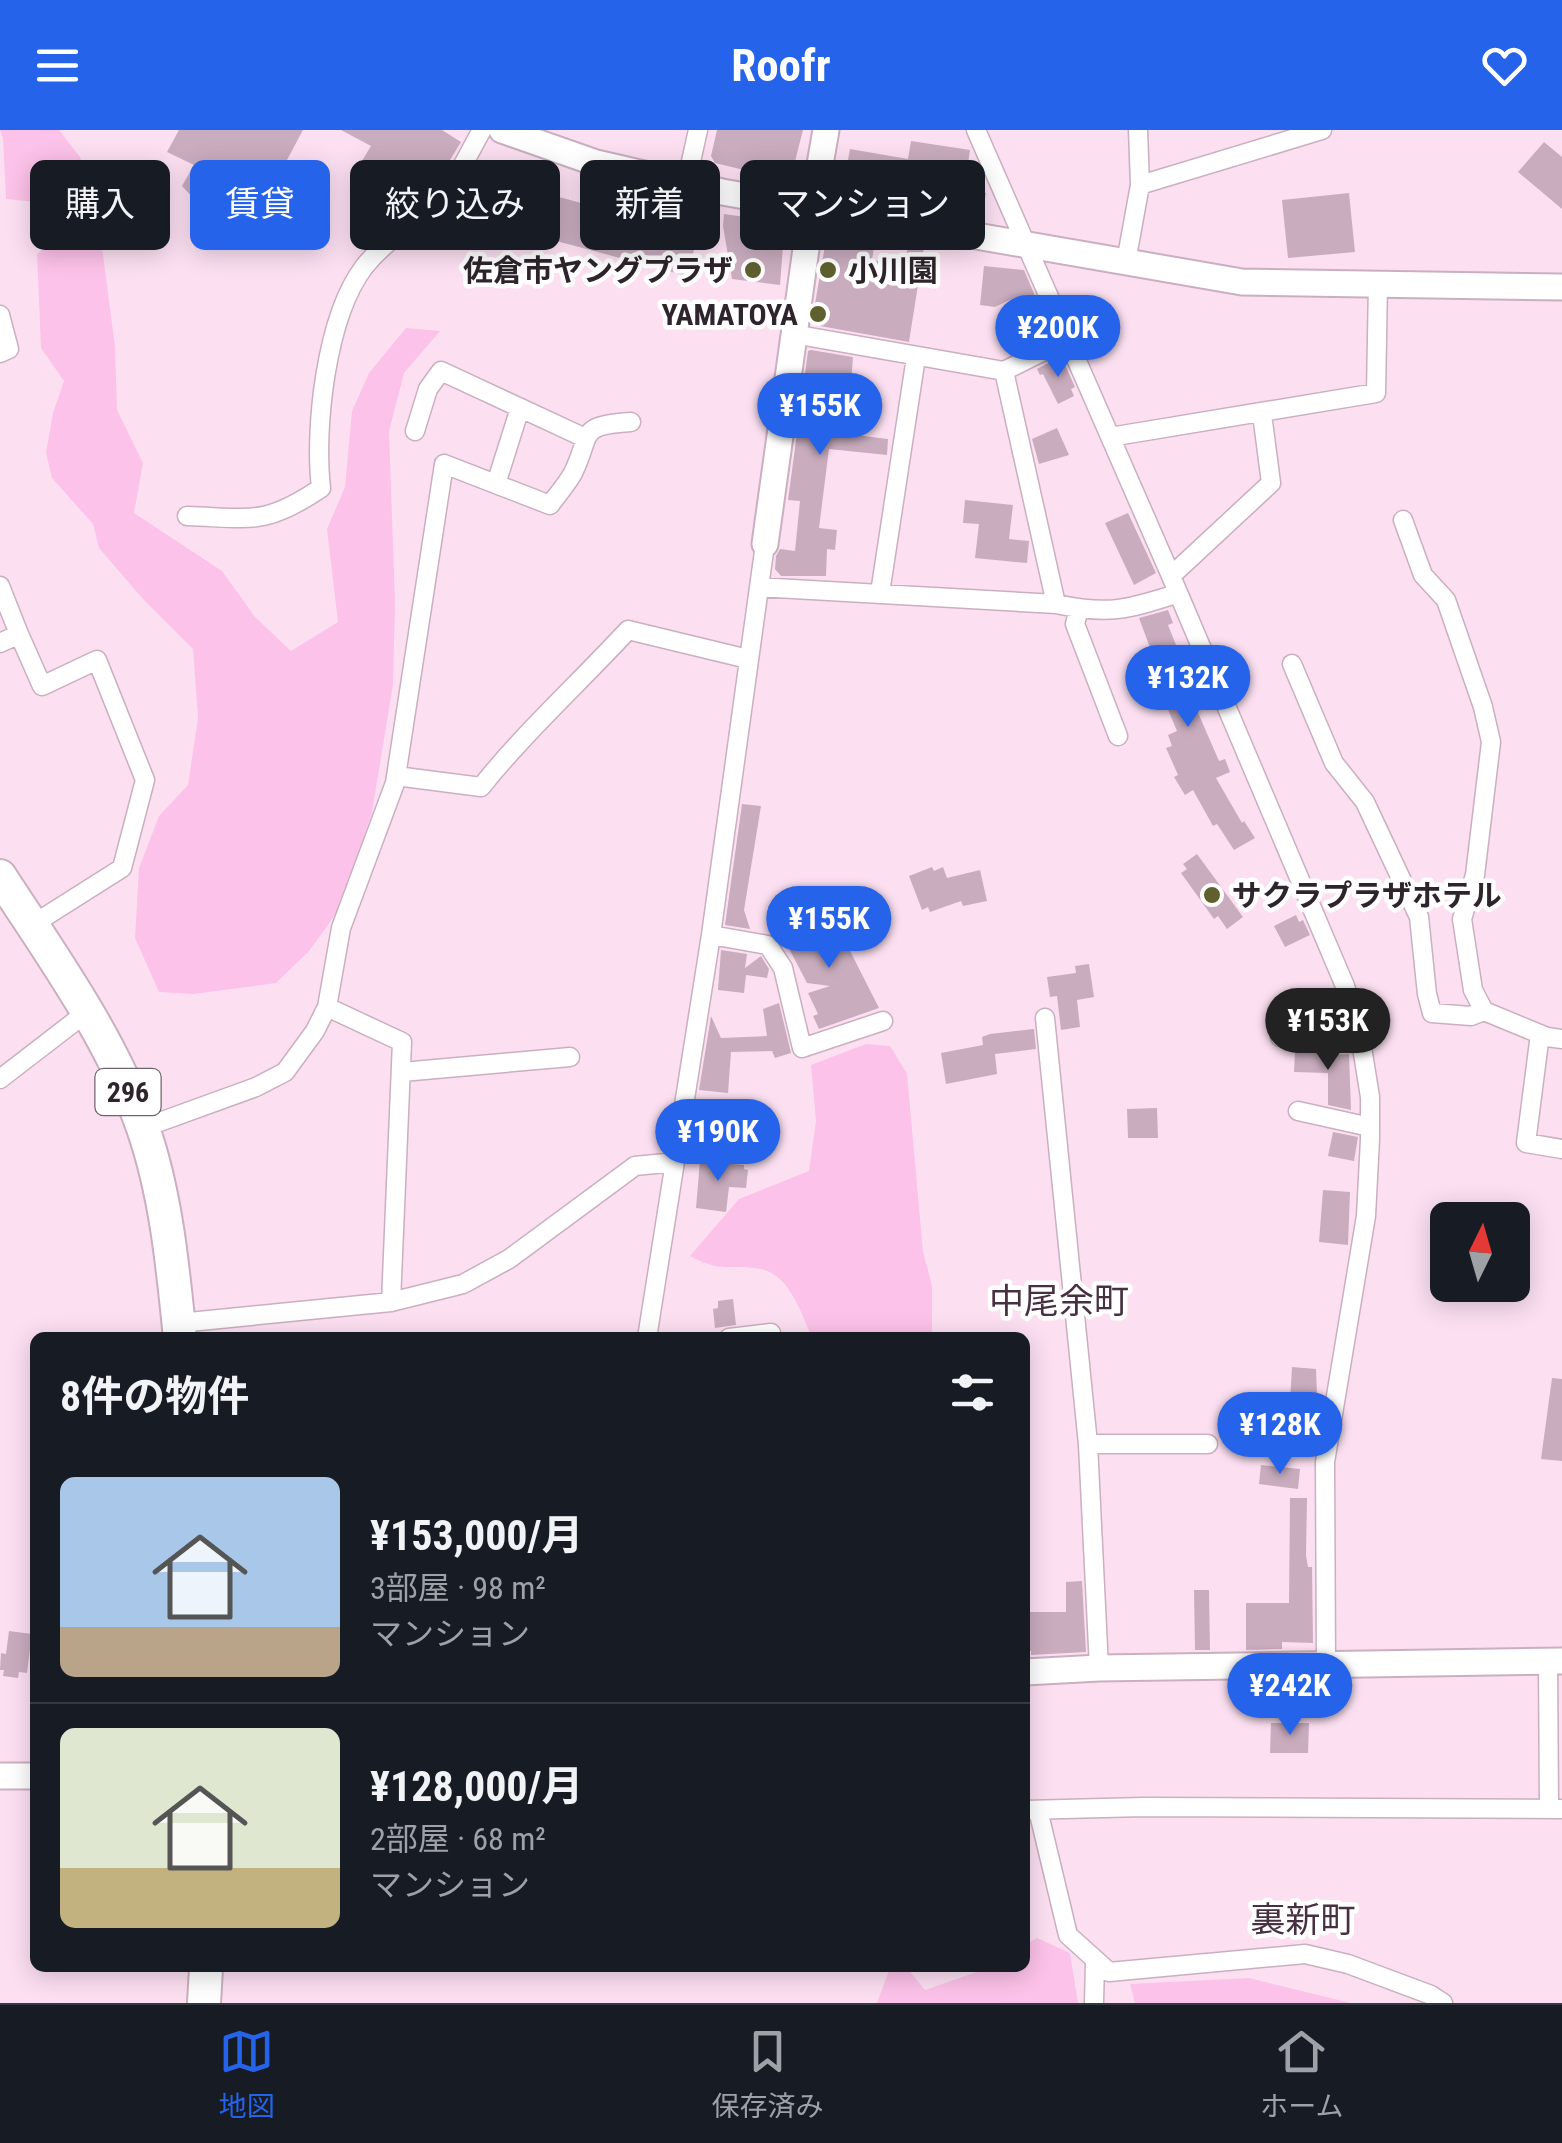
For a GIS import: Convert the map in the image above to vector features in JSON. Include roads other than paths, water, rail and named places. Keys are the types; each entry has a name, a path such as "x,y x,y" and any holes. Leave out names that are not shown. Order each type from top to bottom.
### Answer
{"highway":[{"name":"296","path":"0,876 86,1012 143,1128 156,1176 180,1330"},
{"path":"204,2003 206,1972"}],"street":[{"path":"187,516 265,519 291,508 320,488 316,441 340,312 362,270 385,242 440,200 482,130"},
{"path":"502,130 587,160"},
{"path":"691,160 698,130"},
{"path":"821,160 826,130"},
{"path":"976,130 1345,986 1360,1036 1370,1097 1366,1216 1325,1462 1326,1665"},
{"path":"1126,262 1140,185 1138,130"},
{"path":"1140,185 1322,130"},
{"path":"985,238 1242,282 1562,288"},
{"path":"648,1332 711,936 806,250"},
{"path":"1110,437 1376,393 1378,284"},
{"path":"0,315 10,349 0,353"},
{"path":"793,334 1004,372 1068,339"},
{"path":"880,593 916,357"},
{"path":"415,430 428,389 441,371 585,438"},
{"path":"1004,372 1056,604"},
{"path":"496,484 520,408"},
{"path":"760,587 1122,611 1174,585 1271,483 1262,414"},
{"path":"143,1128 256,1087 285,1072 327,1007 341,928 396,776 444,464 550,505 573,472 589,432 610,423 631,422"},
{"path":"1403,520 1424,575 1446,600 1492,742 1474,874 1462,918 1473,990 1484,1011 1540,1034 1562,1038"},
{"path":"0,586 42,686 97,660 145,780 122,868 32,925"},
{"path":"1079,609 1075,624 1118,736"},
{"path":"396,776 481,787 516,744 628,630 748,659"},
{"path":"0,643 19,634"},
{"path":"1292,664 1334,763 1365,802 1419,917 1426,994 1432,1013 1471,1016 1484,1011"},
{"path":"711,936 768,946 784,968 802,1048 883,1021"},
{"path":"327,1007 402,1042 392,1302"},
{"path":"0,1079 86,1012"},
{"path":"1045,1018 1088,1444 1099,1668"},
{"path":"1540,1034 1526,1144 1562,1148"},
{"path":"1280,1037 1360,1036"},
{"path":"402,1072 570,1057"},
{"path":"1298,1111 1370,1127"},
{"path":"180,1330 392,1302 463,1284 509,1259 635,1166 675,1162"},
{"path":"1088,1444 1208,1444"},
{"path":"1030,1672 1555,1661 1556,1809 1031,1810 1068,1934 1108,1972 1304,1954 1348,1964 1443,2003"},
{"path":"0,1776 30,1776"},
{"path":"1094,2003 1095,1962"}],"place":[{"name":"佐倉市ヤングプラザ","path":"753,270"},
{"name":"小川園","path":"828,270"},
{"name":"YAMATOYA","path":"818,314"},
{"name":"サクラプラザホテル","path":"1212,895"}],"district":[{"name":"中尾余町","path":"1059,1301"},
{"name":"裏新町","path":"1303,1920"}]}
